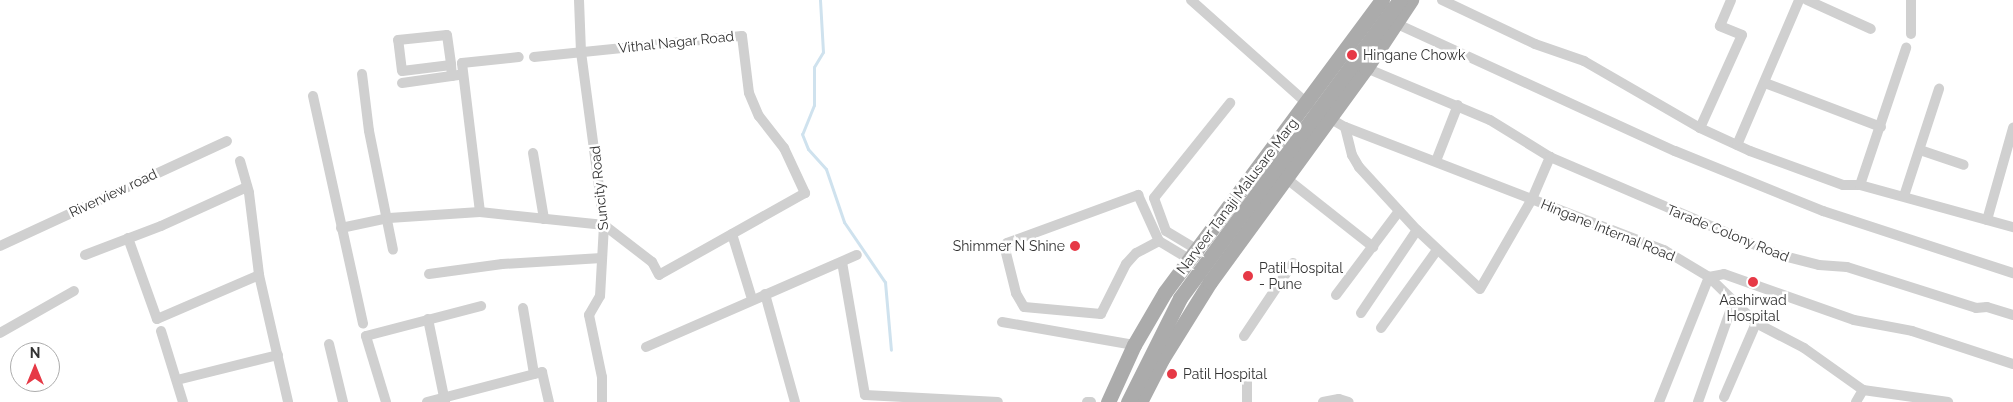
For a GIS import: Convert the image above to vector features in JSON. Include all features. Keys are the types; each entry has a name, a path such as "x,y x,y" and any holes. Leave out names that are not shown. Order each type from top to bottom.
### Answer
{"main road":[{"name":"Narveer Tanaji Malusare Marg","path":"1108,402 1134,345 1166,292 1382,0"},
{"path":"1118,402 1142,350 1174,296 1390,0"},
{"path":"1128,402 1180,298 1400,0"},
{"name":"Narveer Tanaji Malusare Marg","path":"1140,402 1162,359 1210,282 1366,68 1411,0"}],"street":[{"name":"Suncity Road","path":"579,0 582,52 604,225 600,296 589,315 602,377 602,402"},
{"name":"Hingane Internal Road","path":"1191,0 1305,103 1345,127 1664,250 1709,277 1733,303 1756,323 1804,348 1863,390 1948,402"},
{"path":"1442,0 1535,44 1584,61 1700,128 1737,145 1843,185 1860,185 2013,227"},
{"path":"1700,128 1742,35 1720,26 1731,0"},
{"path":"1737,145 1799,0"},
{"path":"1807,0 1871,30"},
{"path":"1911,0 1911,34"},
{"path":"1395,23 1675,152 1823,211 2013,273"},
{"path":"451,64 402,71 398,40 447,35 451,64 452,76"},
{"name":"Vithal Nagar Road","path":"534,57 742,36 749,94 759,116 784,148 805,193 732,234"},
{"path":"1860,185 1906,48"},
{"path":"480,212 462,63 519,57"},
{"name":"Tarade Colony Road","path":"1366,68 1490,120 1550,157 1776,254 1819,265 1847,267 1976,308 1988,306 2013,315"},
{"path":"409,70 407,82 463,74"},
{"path":"362,74 369,131 389,218 393,250"},
{"path":"1765,83 1881,127"},
{"path":"1904,196 1940,89"},
{"path":"313,96 363,324"},
{"path":"1193,254 1166,230 1154,198 1230,103"},
{"path":"1436,161 1458,105"},
{"path":"1345,127 1352,155 1359,167 1417,230 1480,289 1532,199 1550,157"},
{"path":"1987,220 2013,128"},
{"name":"Riverview road","path":"0,246 227,141"},
{"path":"1920,150 1964,165"},
{"path":"534,153 544,219"},
{"path":"240,161 247,187 260,275 288,402"},
{"path":"1287,178 1373,247"},
{"path":"85,254 128,238 247,187"},
{"path":"1159,241 1136,253 1126,264 1101,314 1024,307 1016,293 1005,249 1007,243 1138,195 1159,241 1193,254"},
{"path":"1336,295 1400,211"},
{"path":"341,228 389,218 480,212 604,225 652,262 659,275 732,234 752,299"},
{"path":"1361,313 1417,230"},
{"path":"128,238 157,319 260,275"},
{"path":"1380,328 1437,250"},
{"path":"646,348 752,299 857,255"},
{"path":"429,274 502,264 602,258"},
{"path":"842,262 865,395 998,402"},
{"path":"1244,336 1293,263"},
{"path":"1659,402 1709,277 1729,275 1854,320 1912,331 2013,364"},
{"path":"0,333 74,291"},
{"path":"764,294 795,402"},
{"path":"1698,402 1733,303"},
{"path":"386,402 366,336 428,318 481,306"},
{"path":"523,308 534,374"},
{"path":"428,318 444,400"},
{"path":"1002,322 1134,345"},
{"path":"1724,396 1756,323"},
{"path":"161,331 184,402"},
{"path":"329,344 343,402"},
{"path":"177,380 278,355"},
{"path":"427,402 444,400 542,372 549,402"},
{"path":"1247,382 1247,402"},
{"path":"1856,402 1863,390"},
{"path":"1323,402 1349,402"}],"waterway":[{"path":"820,0 823,52 814,67 814,105 802,134 808,149 826,169 844,222 885,282 891,350"}],"place":[{"name":"Hingane Chowk","path":"1352,55"},
{"name":"Shimmer N Shine","path":"1075,246"},
{"name":"Patil Hospital - Pune","path":"1248,276"},
{"name":"Aashirwad Hospital","path":"1753,282"},
{"name":"Patil Hospital","path":"1172,374"}]}
